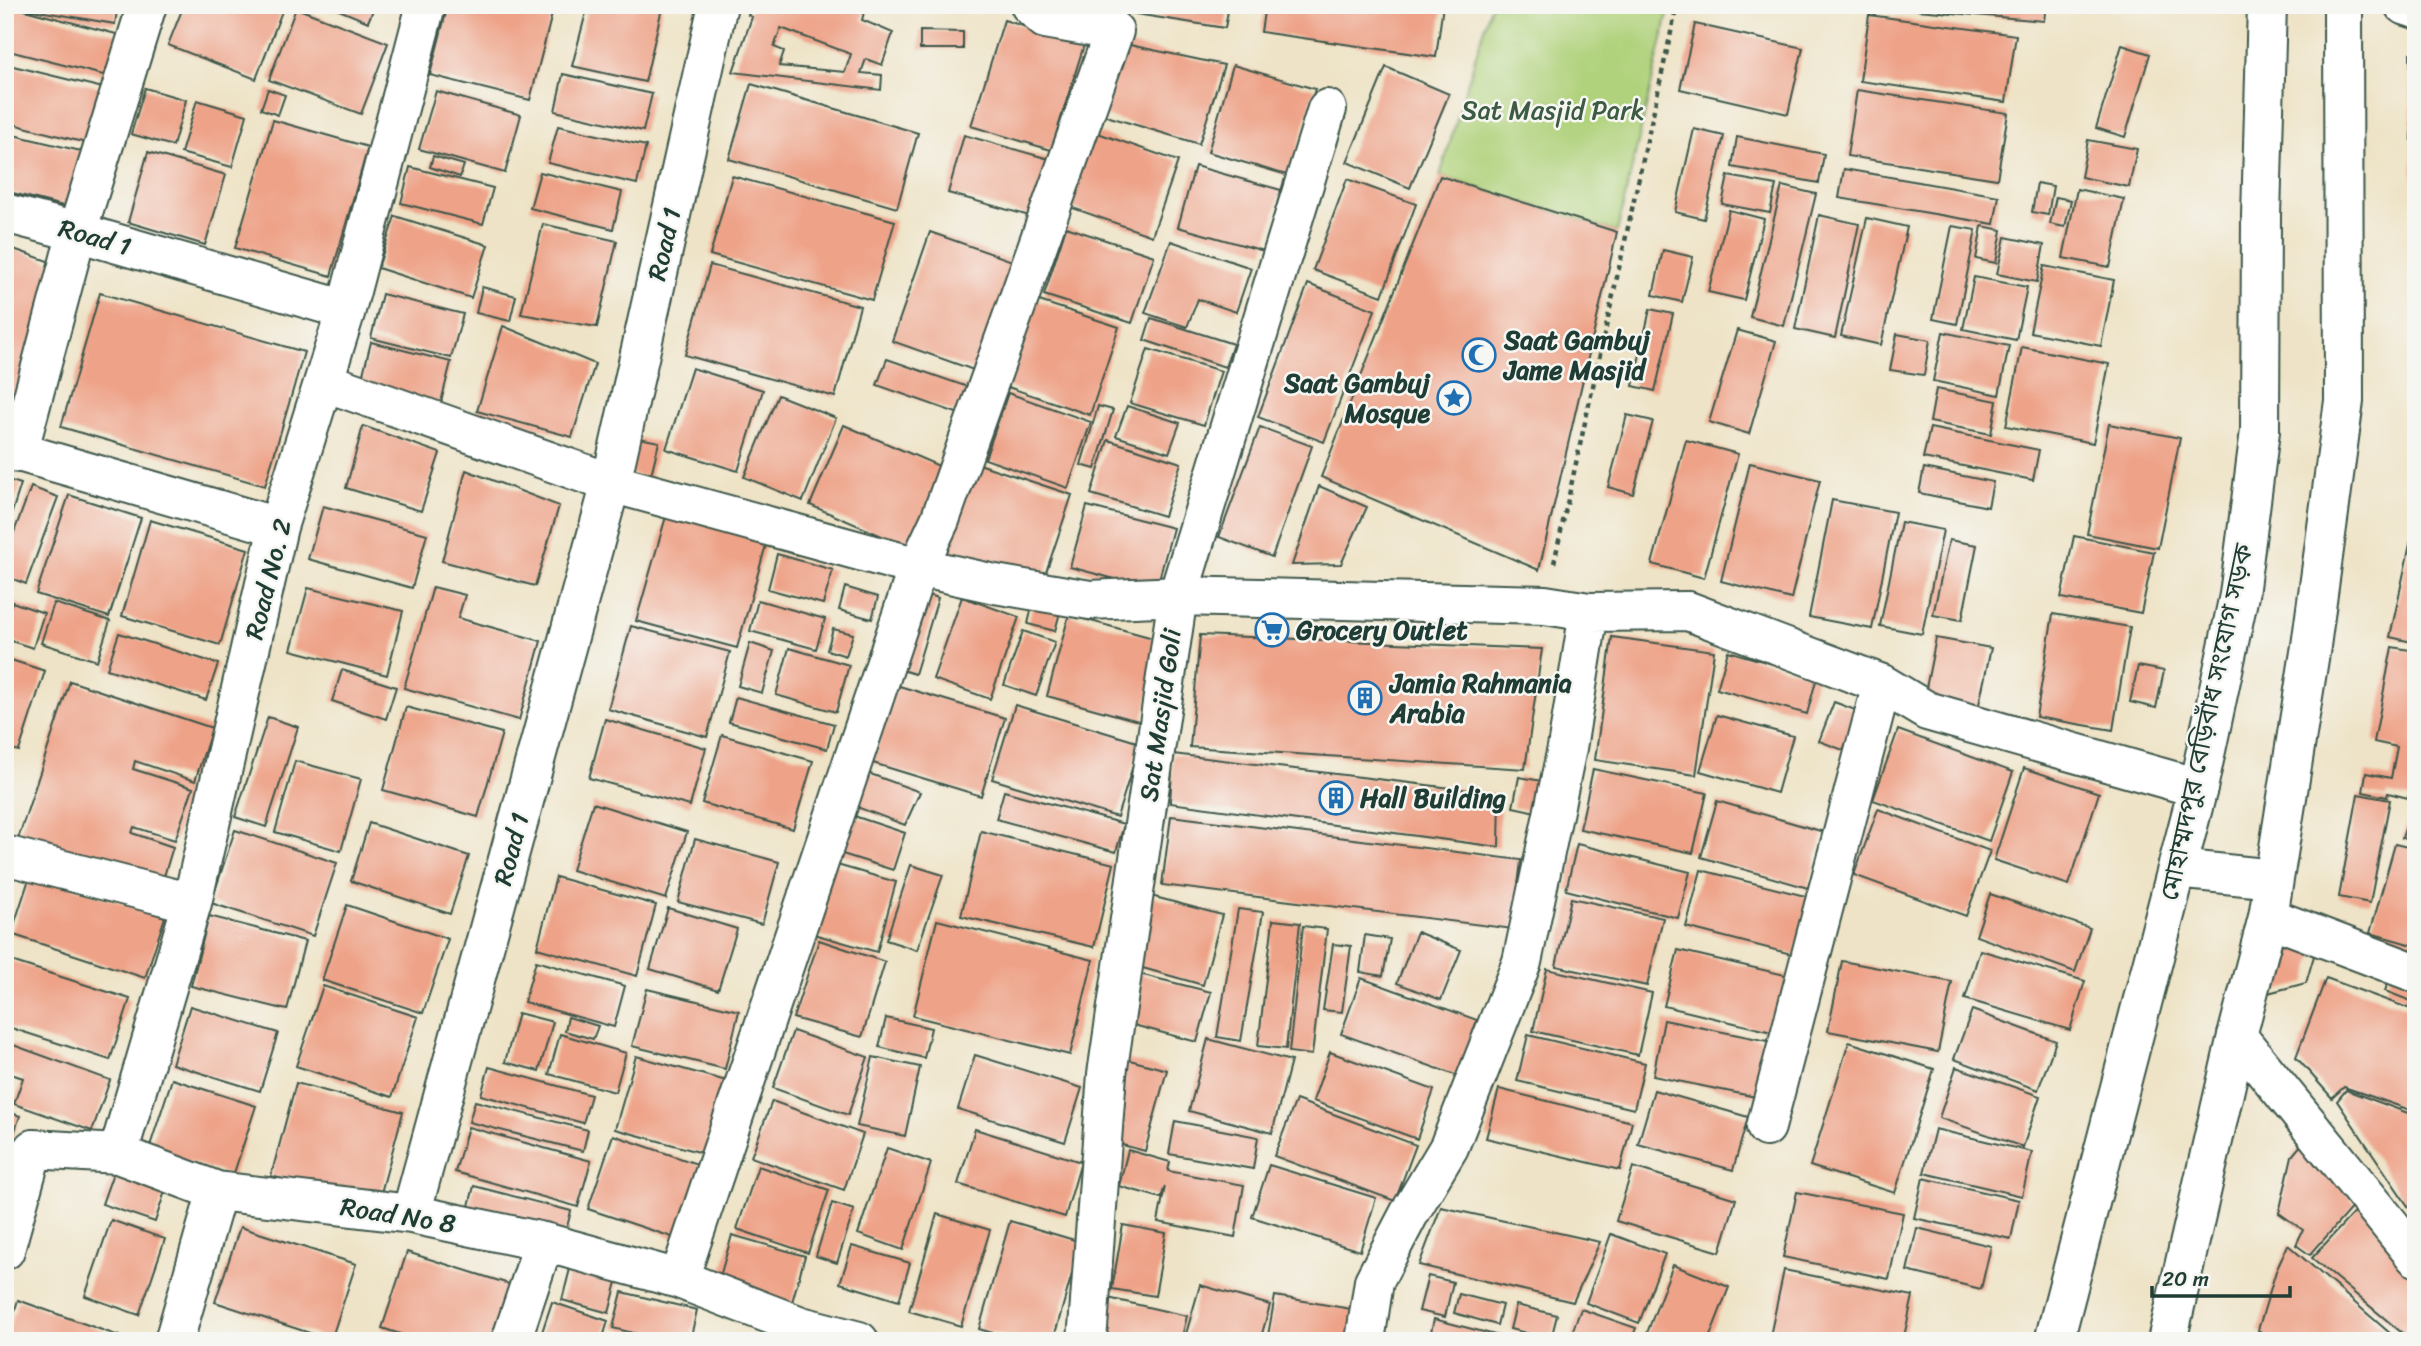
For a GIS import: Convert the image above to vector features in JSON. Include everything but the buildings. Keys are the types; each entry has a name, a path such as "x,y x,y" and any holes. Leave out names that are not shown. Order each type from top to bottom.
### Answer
{"street":[{"path":"147,5 12,450 278,527"},
{"name":"Road No. 2","path":"118,1154 192,903 278,527 346,310 426,5"},
{"name":"Road 1","path":"411,1214 611,483 718,5"},
{"path":"679,1279 918,567 940,520 1114,31 1045,19 1030,5"},
{"name":"মোহাম্মদপুর বেড়িবাঁধ সংযোগ সড়ক","path":"2054,1341 2198,788 2239,595 2260,431 2267,5"},
{"path":"2167,1341 2237,1036 2268,917 2311,646 2344,401 2343,5"},
{"path":"2404,5 2416,9"},
{"name":"Sat Masjid Goli","path":"1087,1341 1107,1074 1178,596 1327,109"},
{"name":"Road 1","path":"5,213 346,310"},
{"path":"325,383 611,483 918,567 995,584 1090,600 1178,596 1545,605 1589,612 1688,611 1882,684 1927,711 2198,788"},
{"path":"1366,1341 1374,1281 1409,1214 1449,1147 1522,962 1567,748 1589,612"},
{"path":"1766,1127 1882,684"},
{"path":"5,855 192,903"},
{"path":"2177,869 2274,879"},
{"path":"2268,917 2416,973"},
{"path":"2237,1036 2416,1257"},
{"name":"Road No 8","path":"5,1250 33,1149 118,1154 217,1191 411,1214 544,1242 679,1279 799,1334 859,1341"},
{"path":"174,1341 217,1191"},
{"path":"511,1341 544,1242"}],"path":[{"path":"1545,605 1677,5"}],"green space":[{"name":"Sat Masjid Park","path":"1491,5 1670,5 1617,232 1440,176"}],"place":[{"name":"Saat Gambuj Jame Masjid","path":"1479,355"},
{"name":"Saat Gambuj Mosque","path":"1454,398"},
{"name":"Grocery Outlet","path":"1272,630"},
{"name":"Jamia Rahmania Arabia","path":"1365,698"},
{"name":"Hall Building","path":"1336,798"}]}
